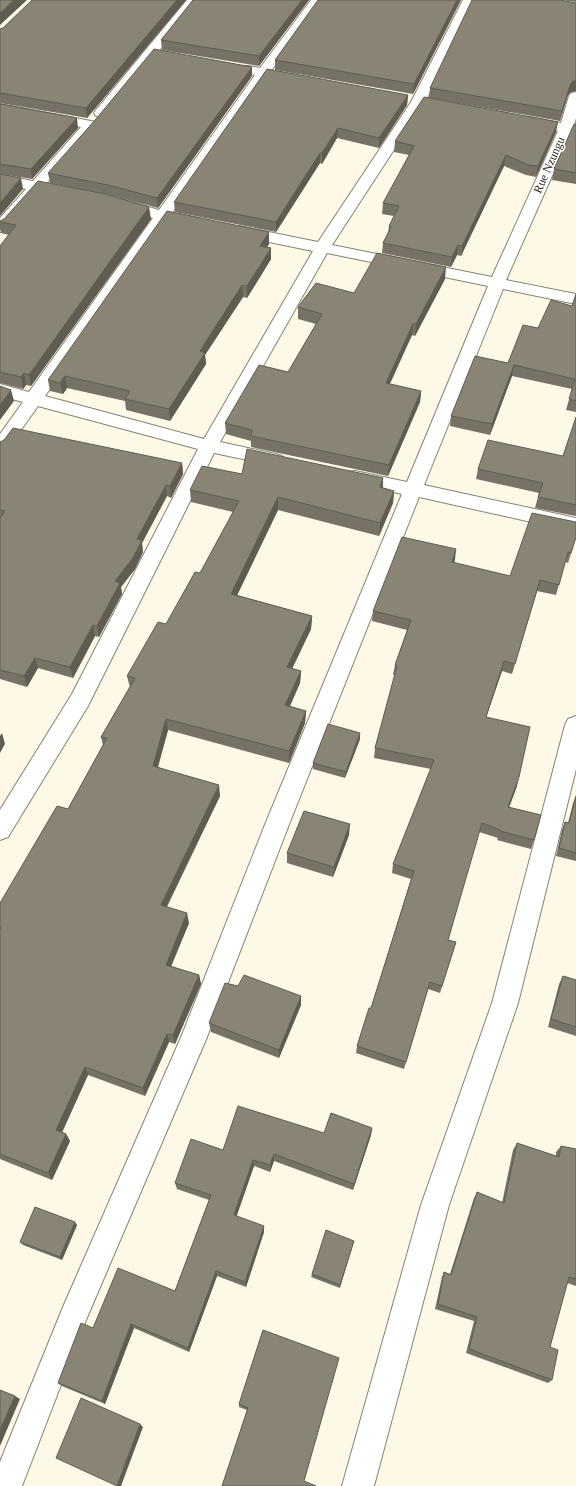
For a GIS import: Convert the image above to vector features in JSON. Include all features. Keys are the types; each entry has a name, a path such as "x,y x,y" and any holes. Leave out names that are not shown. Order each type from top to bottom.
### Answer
{"street":[{"path":"0,227 92,125 194,0"},
{"path":"0,447 164,216 262,73 317,0"},
{"path":"0,830 80,700 209,446 323,247 418,102 469,0"},
{"path":"151,53 166,56"},
{"path":"233,68 309,82"},
{"path":"571,128 576,96"},
{"path":"0,108 92,125"},
{"name":"Rue Nzungu","path":"6,1486 73,1317 194,1036 496,283 571,128 519,119"},
{"path":"0,179 79,195"},
{"path":"109,200 164,216 576,299"},
{"path":"0,390 209,446 295,464"},
{"path":"342,474 576,525"},
{"path":"358,1486 435,1205 505,1003 576,725"}],"building":[{"path":"0,0 14,0 0,13"},
{"path":"32,0 177,0 86,108 0,93 0,29 3,28"},
{"path":"193,0 302,0 259,56 161,40"},
{"path":"318,0 457,0 414,84 275,60"},
{"path":"472,0 560,0 576,3 576,81 573,81 570,85 562,111 430,88"},
{"path":"154,49 252,67 157,198 108,185 48,173 96,119"},
{"path":"267,69 408,95 379,138 338,128 322,153 320,153 276,222 174,202"},
{"path":"424,97 558,122 538,166 528,165 506,155 462,246 458,245 452,257 383,243 391,227 389,226 399,206 383,203 414,146 395,141"},
{"path":"0,104 77,118 31,169 0,164"},
{"path":"574,124 576,124 576,173 554,169"},
{"path":"0,174 21,178 0,203"},
{"path":"38,181 105,194 149,207 29,375 24,373 21,377 0,372 0,246 16,225 0,221 4,219"},
{"path":"167,211 269,232 260,246 271,248 247,286 242,285 200,351 205,353 169,409 125,399 130,391 65,376 60,383 48,380"},
{"path":"377,253 446,267 416,324 413,324 386,383 421,391 389,465 251,436 252,430 225,423 259,365 288,372 322,314 298,307 316,283 354,293"},
{"path":"576,294 576,401 569,399 575,379 514,365 492,424 451,416 475,356 508,363 523,325 538,328 551,300 572,306"},
{"path":"0,386 11,390 0,405"},
{"path":"576,417 576,505 538,497 543,483 478,469 488,440 563,456"},
{"path":"13,428 182,463 170,486 166,485 137,539 142,540 133,558 115,581 120,583 97,626 93,625 70,667 35,658 24,676 0,670 0,518 5,511 0,510 0,442 4,440"},
{"path":"247,449 383,478 380,487 394,491 380,523 278,497 231,594 312,616 287,667 301,671 285,705 306,711 289,751 166,719 153,766 219,785 161,905 187,913 166,965 199,975 173,1035 167,1034 143,1088 85,1067 56,1130 66,1134 48,1173 0,1154 0,903 57,806 68,809 107,738 101,737 135,678 127,676 158,622 166,624 195,572 200,573 239,501 190,490 202,466 242,474"},
{"path":"532,513 576,522 576,537 571,553 568,552 559,585 540,580 515,664 504,661 486,717 530,727 519,777 508,807 541,815 534,840 500,831 482,823 448,940 456,942 442,986 430,982 406,1062 357,1046 369,1008 371,1008 414,871 393,864 434,760 375,748 397,666 395,665 411,620 373,611 402,537 456,549 452,562 510,576"},
{"path":"328,724 360,733 346,772 313,763"},
{"path":"576,796 576,853 559,848 565,822 569,823"},
{"path":"304,811 350,824 334,867 287,853"},
{"path":"244,975 301,996 279,1050 209,1023 225,983 238,986"},
{"path":"563,976 576,980 576,1027 551,1019"},
{"path":"238,1106 324,1133 331,1113 372,1128 354,1184 274,1154 270,1165 253,1160 234,1215 264,1226 245,1282 216,1271 188,1348 131,1324 102,1401 58,1383 81,1323 93,1328 118,1268 175,1291 211,1195 175,1183 191,1139 223,1150"},
{"path":"517,1143 559,1157 561,1146 576,1149 576,1279 569,1277 550,1347 558,1350 552,1380 469,1349 477,1317 438,1304 444,1272 451,1275 477,1192 504,1203"},
{"path":"35,1207 75,1222 60,1257 20,1242"},
{"path":"326,1230 354,1241 340,1285 312,1274"},
{"path":"263,1330 339,1358 304,1481 316,1486 222,1486 248,1408 239,1404"},
{"path":"0,1390 15,1396 0,1430"},
{"path":"81,1398 140,1424 117,1486 56,1458"}]}
